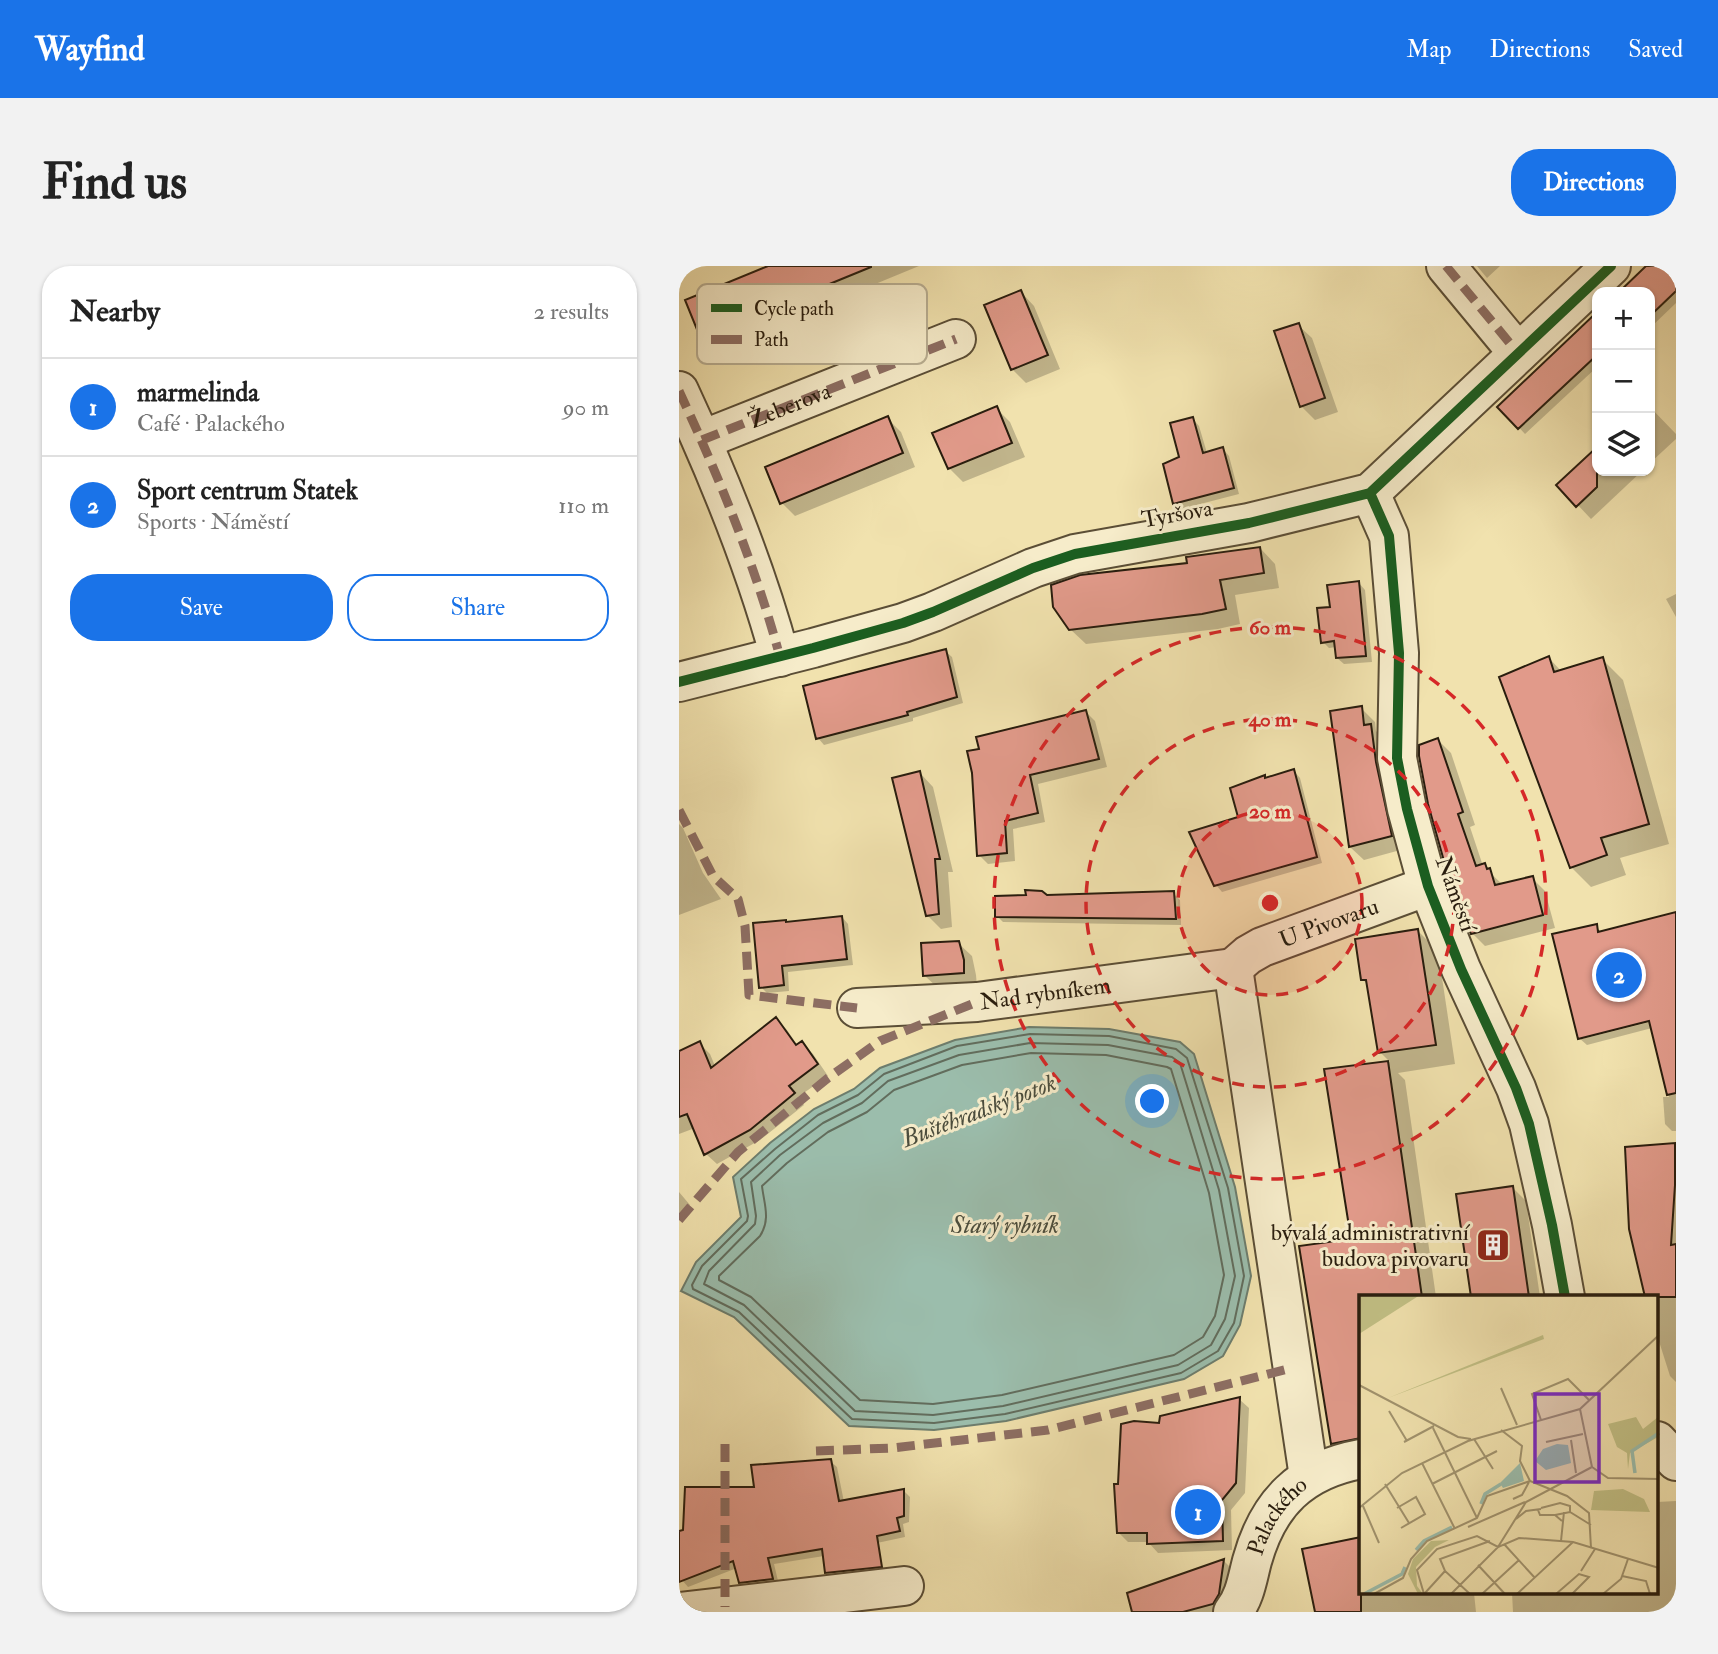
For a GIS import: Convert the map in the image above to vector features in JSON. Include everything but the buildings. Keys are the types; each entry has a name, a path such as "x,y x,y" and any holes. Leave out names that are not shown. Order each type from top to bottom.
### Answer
{"street":[{"path":"1445,266 1518,354"},
{"name":"Tyršova","path":"679,682 868,634 933,612 1033,568 1075,554 1249,523 1370,494 1611,266"},
{"name":"Žeberova","path":"927,350 955,339"},
{"name":"Žeberova","path":"702,440 892,364"},
{"path":"679,391 749,555 780,657"},
{"name":"Náměstí","path":"1370,494 1389,536 1399,653 1397,758 1407,809 1427,886 1461,969 1516,1088 1529,1124 1550,1212 1565,1295"},
{"name":"U Pivovaru","path":"1233,968 1262,947 1427,886"},
{"path":"1233,968 1309,1478"},
{"name":"Nad rybníkem","path":"857,1008 977,1002 1233,968"},
{"path":"1658,1442 1676,1461"},
{"name":"Palackého","path":"1233,1612 1245,1590 1257,1547 1276,1508 1288,1493 1328,1467 1359,1459"},
{"path":"681,1612 904,1586"}],"water":[{"name":"Starý rybník","path":"1029,1027 1109,1029 1180,1042 1194,1054 1235,1187 1251,1276 1240,1325 1223,1356 1184,1379 1006,1421 934,1430 849,1426 734,1317 681,1291 696,1262 741,1217 733,1177 770,1143 814,1109 854,1089 880,1068 955,1040"}],"marked path":[{"path":"1446,266 1518,353"},
{"path":"927,351 956,339"},
{"path":"702,440 893,364"},
{"path":"679,391 735,522 780,657"},
{"path":"679,810 713,876 738,899 745,926 749,995 857,1008"},
{"path":"679,1220 738,1152 828,1078 880,1041 977,1002"},
{"path":"816,1451 892,1448 1048,1430 1292,1368"},
{"path":"725,1444 725,1607"}],"cycle path":[{"path":"679,682 903,623 1033,568 1075,554 1249,523 1370,493 1611,266"},
{"path":"1370,493 1389,536 1399,653 1397,758 1407,809 1428,886 1529,1124 1565,1295"}],"place":[{"name":"Sport centrum Statek","path":"1619,975"},
{"name":"bývalá administrativní budova pivovaru","path":"1493,1245"},
{"name":"marmelinda","path":"1198,1512"}],"water label":[{"name":"Buštěhradský potok","path":"979,1111"}]}
